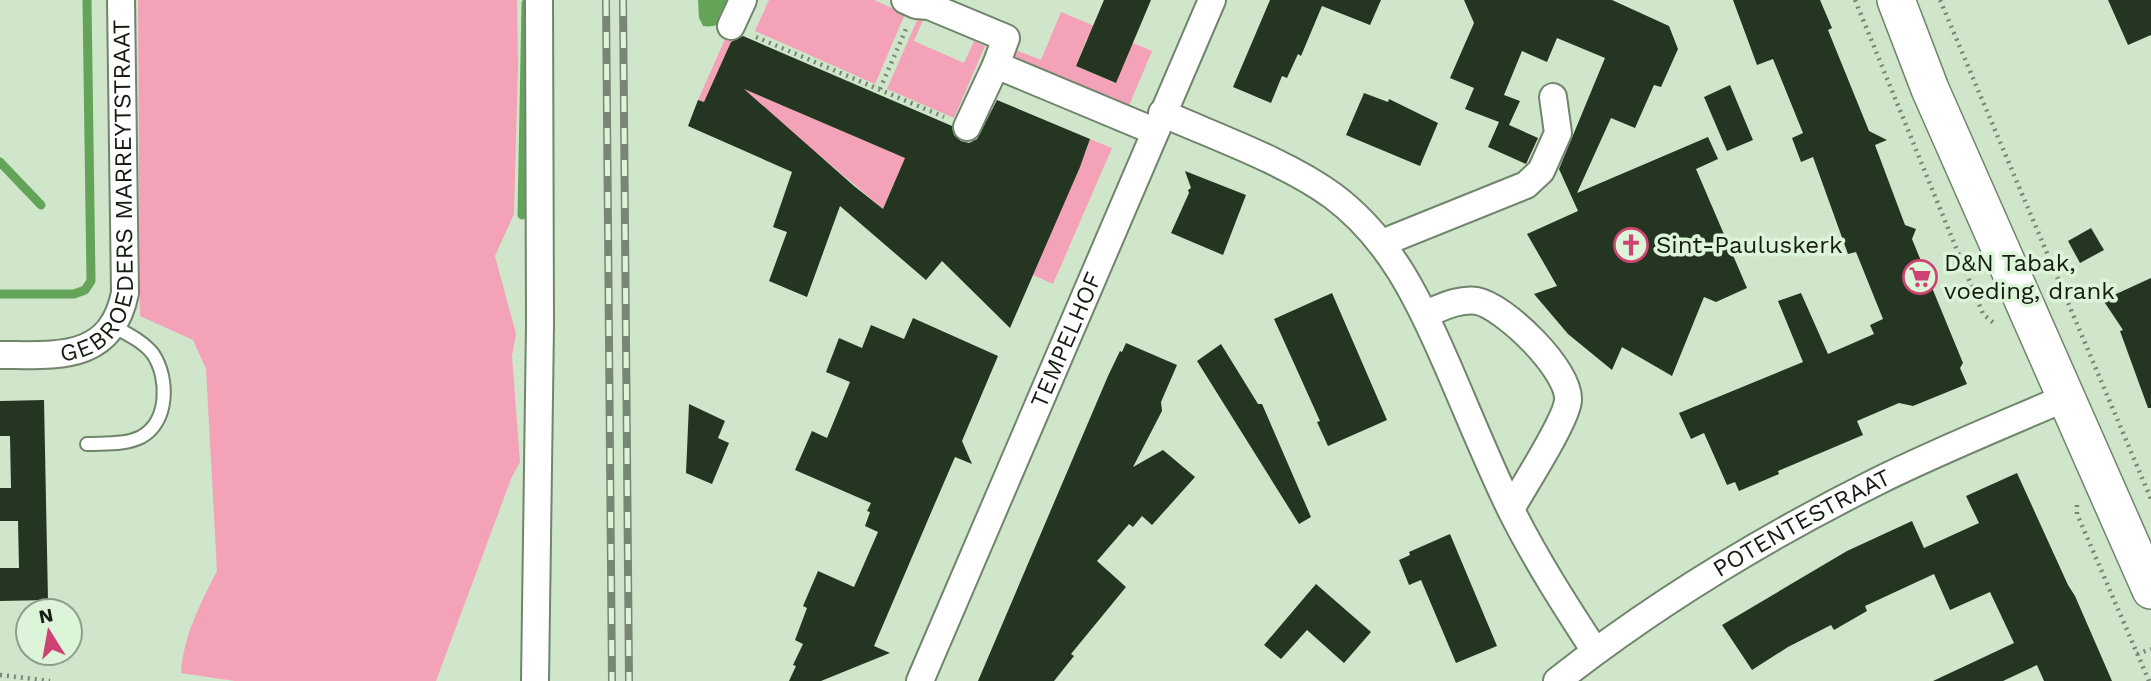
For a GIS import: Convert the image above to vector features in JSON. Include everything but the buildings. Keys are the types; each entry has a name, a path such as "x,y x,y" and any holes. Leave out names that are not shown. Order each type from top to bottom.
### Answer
{"main road":[{"path":"1896,0 1930,89 2151,590"}],"street":[{"name":"GEBROEDERS MARREYTSTRAAT","path":"0,355 60,355 81,350 99,340 113,326 121,312 125,293 121,0"},
{"path":"534,681 540,325 539,0"},
{"path":"731,26 743,0"},
{"name":"TEMPELHOF","path":"919,681 1212,0"},
{"path":"911,3 929,6 1006,38 967,127"},
{"path":"996,65 1297,174 1333,196 1360,219 1400,268 1425,314 1511,509 1543,570 1595,651"},
{"path":"1382,243 1526,185 1541,171 1558,133 1553,97"},
{"path":"1425,314 1457,302 1478,301 1499,313 1528,336 1554,363 1565,381 1569,400 1562,419 1511,509"},
{"name":"POTENTESTRAAT","path":"1557,681 1671,598 1877,482 2065,398"}],"lane":[{"path":"87,443 126,442 142,436 155,426 162,412 162,378 154,356 140,341 113,326"}],"path":[{"path":"1940,0 2151,499"},
{"path":"880,89 911,3"},
{"path":"731,26 967,127"},
{"path":"2137,654 2151,649"},
{"path":"0,675 50,681"}],"shaded area":[{"path":"138,0 517,0 514,214 495,256 516,334 512,356 520,462 511,479 436,681 235,681 181,673 189,633 217,571 206,369 193,340 140,316"},
{"path":"698,0 732,0 719,23 703,26 699,18"},
{"path":"769,0 874,0 905,14 875,84 755,31"},
{"path":"1061,12 1097,27 1091,40 1087,38 1076,66 1115,83 1121,38 1152,51 1128,108 1017,61 1016,50 1041,60"},
{"path":"918,18 923,20 914,41 964,63 974,41 985,46 954,118 887,89"},
{"path":"729,30 735,33 716,77 898,155 924,114 883,209 818,154 698,100"},
{"path":"1090,139 1112,148 1053,284 1033,275"}],"waterway":[{"path":"0,294 74,294 85,290 91,281 87,0"},
{"path":"522,215 526,3"},
{"path":"0,162 41,205"}],"railway":[{"path":"606,0 612,681"},
{"path":"623,0 629,681"}],"place":[{"name":"Sint-Pauluskerk","path":"1631,245"},
{"name":"D&N Tabak, voeding, drank","path":"1920,277"}]}
